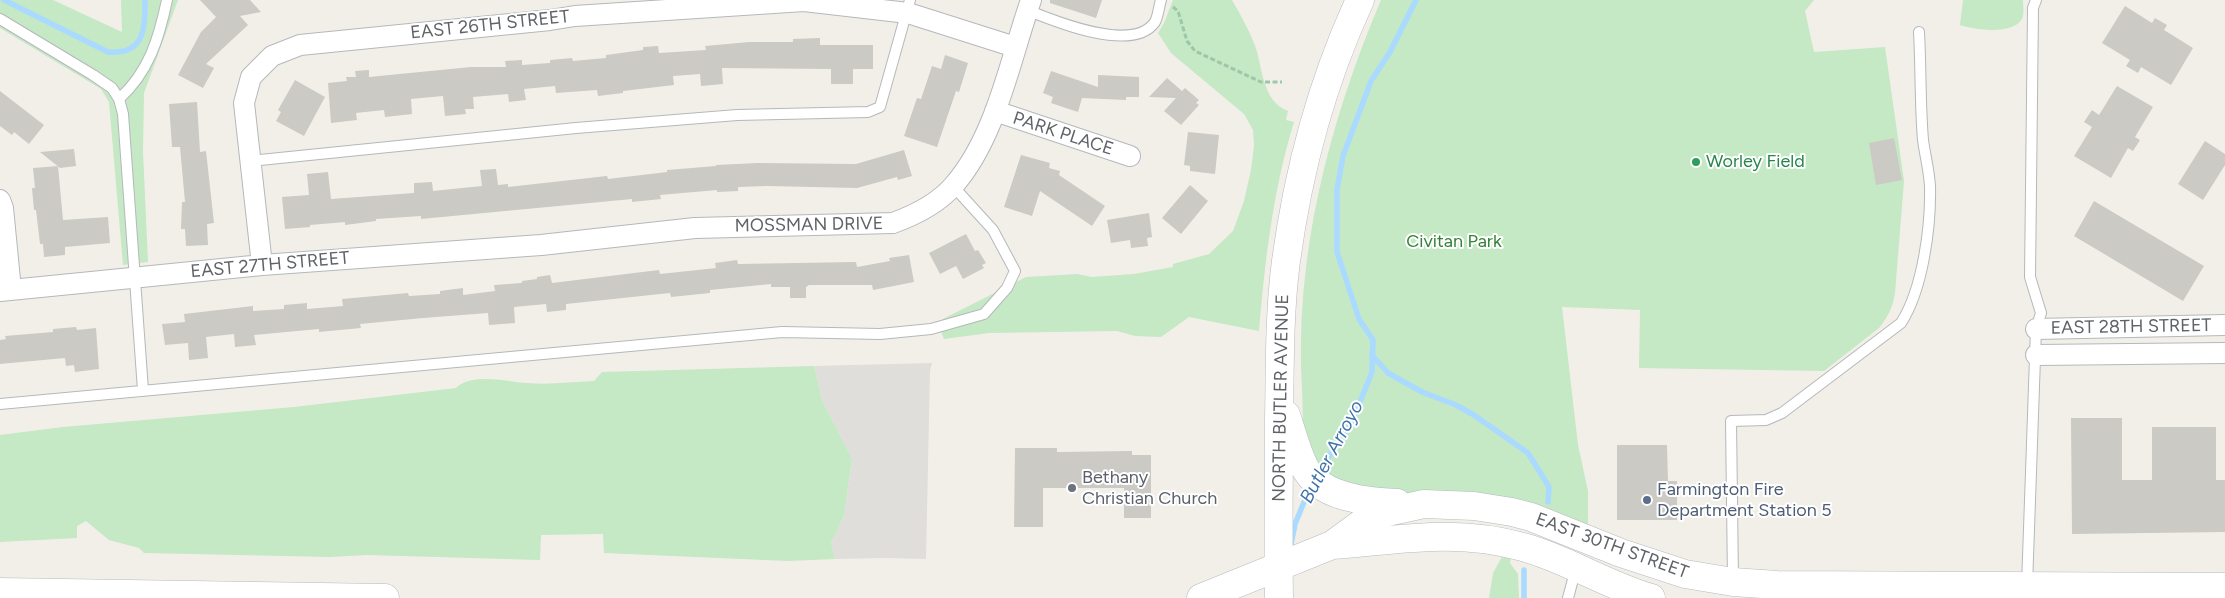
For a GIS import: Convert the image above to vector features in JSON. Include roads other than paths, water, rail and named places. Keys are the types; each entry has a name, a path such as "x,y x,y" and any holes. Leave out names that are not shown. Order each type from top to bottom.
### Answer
{"main road":[{"name":"NORTH BUTLER AVENUE","path":"1278,598 1280,398 1278,368 1286,262 1300,185 1321,102 1337,55 1360,0"},
{"path":"1280,398 1304,468 1331,491 1346,497 1370,502 1424,504"},
{"name":"EAST 30TH STREET","path":"1201,598 1332,545 1373,515 1424,504 1474,506 1532,517 1621,553 1733,590 1777,585 2220,590"},
{"path":"1332,545 1435,535 1470,536 1524,547 1612,584 1651,598"},
{"path":"0,592 385,598"}],"street":[{"name":"EAST 26TH STREET","path":"262,265 244,103 251,77 272,56 300,45 550,20 575,8 804,1 909,6 1015,47"},
{"name":"MOSSMAN DRIVE","path":"541,245 695,228 893,223 918,214 953,186 973,158 995,111 1029,5"},
{"name":"PARK PLACE","path":"995,111 1130,156"},
{"path":"0,200 2,208 5,290"},
{"name":"EAST 27TH STREET","path":"5,290 262,265 541,245"},
{"name":"EAST 28TH STREET","path":"2036,329 2225,325"},
{"path":"2036,355 2225,353"}],"lane":[{"path":"119,99 130,89 143,72 154,50 167,0"},
{"path":"1029,5 1064,25 1113,36 1144,31 1155,22 1160,0"},
{"path":"2027,587 2036,329 2041,313 2030,277 2033,8 2036,0"},
{"path":"250,161 576,128 737,115 868,112 880,107 909,6"},
{"path":"0,19 94,75 112,88 119,99 123,114 143,390"},
{"path":"1733,590 1731,421 1766,420 1782,413 1901,323 1910,309 1918,290 1927,229 1930,186 1924,140 1919,32"},
{"path":"0,404 782,332 880,334 931,329 984,314 1007,288 1015,271 992,230 953,186"},
{"path":"1568,598 1576,568"}],"waterway":[{"path":"4,0 108,52 120,52 136,44 143,30 145,0"},
{"name":"Butler Arroyo","path":"1318,473 1352,422 1372,372 1373,340 1359,319 1337,252 1337,190 1343,156 1371,81 1390,52 1416,0"},
{"path":"1372,355 1388,373 1422,392 1456,405 1474,415 1528,453 1549,487 1548,502"},
{"name":"Butler Arroyo","path":"1291,545 1295,524 1311,485"},
{"path":"1524,570 1524,598"}],"place":[{"name":"Worley Field","path":"1696,162"},
{"name":"Bethany Christian Church","path":"1072,488"},
{"name":"Farmington Fire Department Station 5","path":"1647,500"}],"park label":[{"name":"Civitan Park","path":"1454,242"}]}
